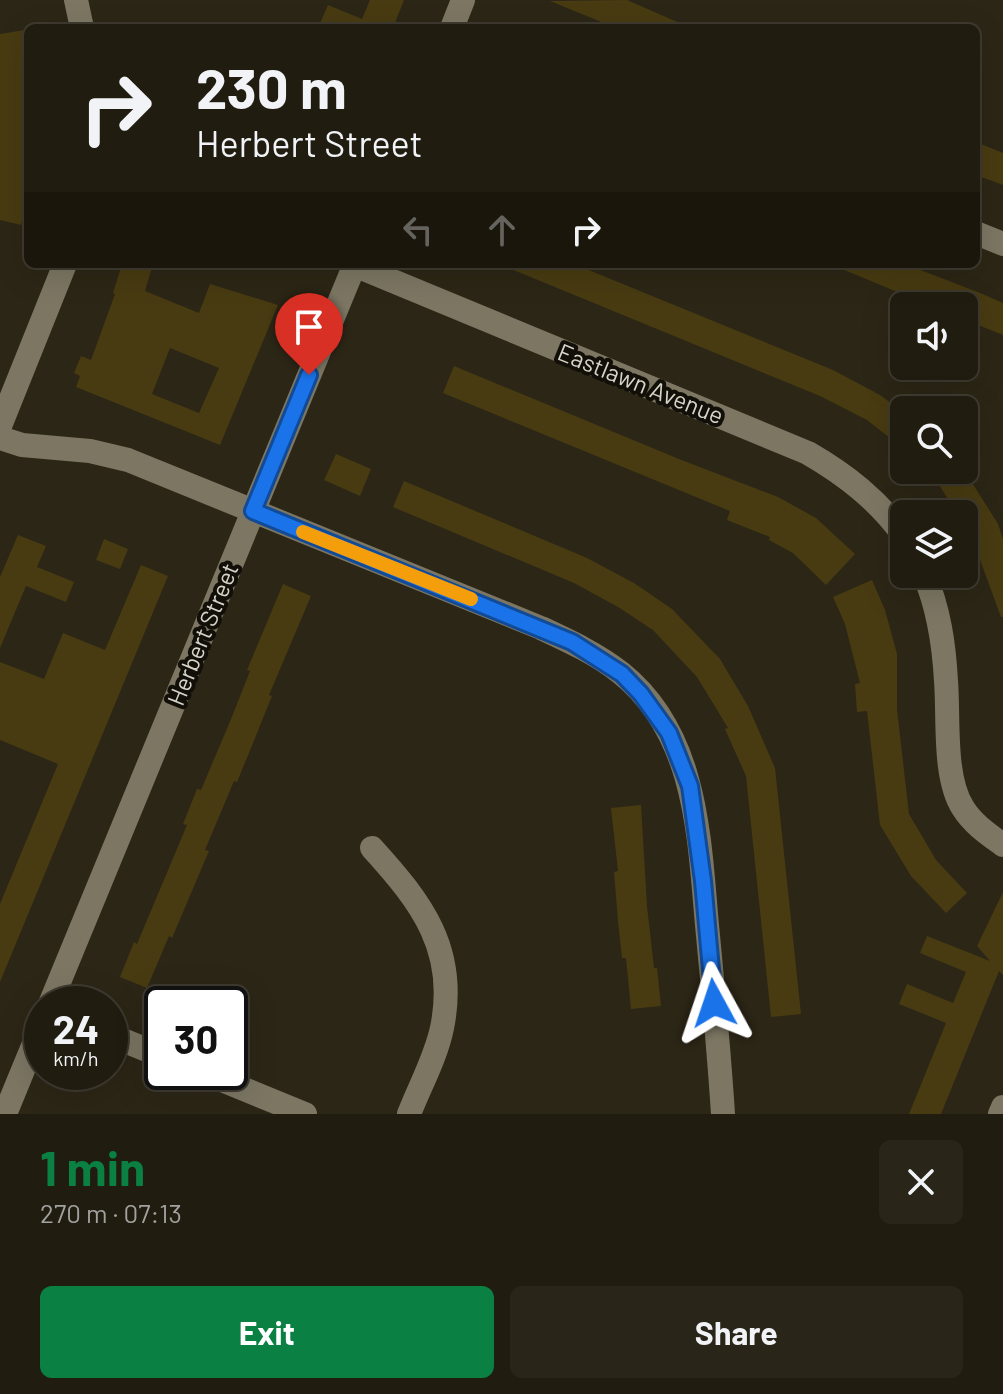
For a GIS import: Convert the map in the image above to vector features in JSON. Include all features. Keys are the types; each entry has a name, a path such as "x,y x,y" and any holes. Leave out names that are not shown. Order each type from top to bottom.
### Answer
{"street":[{"path":"76,0 81,24"},
{"path":"980,235 1003,244"},
{"path":"0,426 63,268"},
{"name":"Herbert Street","path":"57,986 353,268"},
{"name":"Eastlawn Avenue","path":"361,268 808,453 852,481 890,519"},
{"path":"0,438 22,445 90,451 128,460 572,642 622,674 657,713 680,757 696,812 723,1114"},
{"path":"929,588 942,627 949,745 956,793 963,808 978,826 1003,845"},
{"path":"372,848 419,902 439,947 444,974 442,1030 409,1114"},
{"path":"5,1114 24,1068"},
{"path":"246,1090 305,1114"},
{"path":"1000,1114 1003,1107"}],"building":[{"path":"370,0 404,0 395,24 320,24 328,5 362,19"},
{"path":"627,0 682,24 606,24 550,1"},
{"path":"24,30 24,212 21,225 0,220 0,34"},
{"path":"980,144 1003,153 1003,185 980,176"},
{"path":"121,268 152,268 145,291 199,313 210,284 278,305 220,445 76,387 80,376 74,373 81,356 91,360 115,294","holes":["170,348 219,368 199,413 152,394"]},
{"path":"509,268 584,268 833,370 890,402 890,438 867,420 820,396"},
{"path":"840,268 915,268 977,292 897,292"},
{"path":"978,292 1003,303 1003,335 978,325"},
{"path":"454,366 778,497 816,518 855,554 826,585 793,553 769,540 770,537 727,520 730,511 443,393"},
{"path":"336,454 371,469 360,496 324,480"},
{"path":"404,481 587,558 634,583 672,609 720,659 748,706 775,768 801,1014 771,1017 746,776 725,729 728,728 697,677 653,630 618,607 574,583 393,507"},
{"path":"939,484 973,484 998,524 1003,539 1003,617 978,554 978,500 948,500"},
{"path":"18,535 46,546 37,567 74,582 66,602 26,586 0,648 0,577"},
{"path":"104,539 128,549 120,569 96,560"},
{"path":"141,565 168,576 0,982 0,904 58,764 0,740 0,662 44,679 63,633 105,650"},
{"path":"872,580 885,610 897,654 897,709 909,814 936,860 967,893 946,913 911,876 880,825 867,711 857,712 855,684 860,683 845,624 833,597"},
{"path":"283,584 311,596 269,695 272,696 237,782 234,781 205,850 209,851 172,938 169,936 148,986 144,987 120,977 187,825 183,824 197,789 201,790 231,719 250,671 247,670"},
{"path":"641,805 647,906 661,1006 631,1009 626,958 622,958 618,921 614,872 618,871 611,808"},
{"path":"1003,892 1003,975 999,971 941,1114 909,1114 946,1023 899,1004 907,984 953,1003 966,972 920,953 927,936 990,961 977,946"}],"slow traffic":[{"path":"303,532 471,599"}],"route":[{"path":"309,375 253,511 572,642 622,674 641,694 669,733 690,786 696,812 714,1003"}]}
